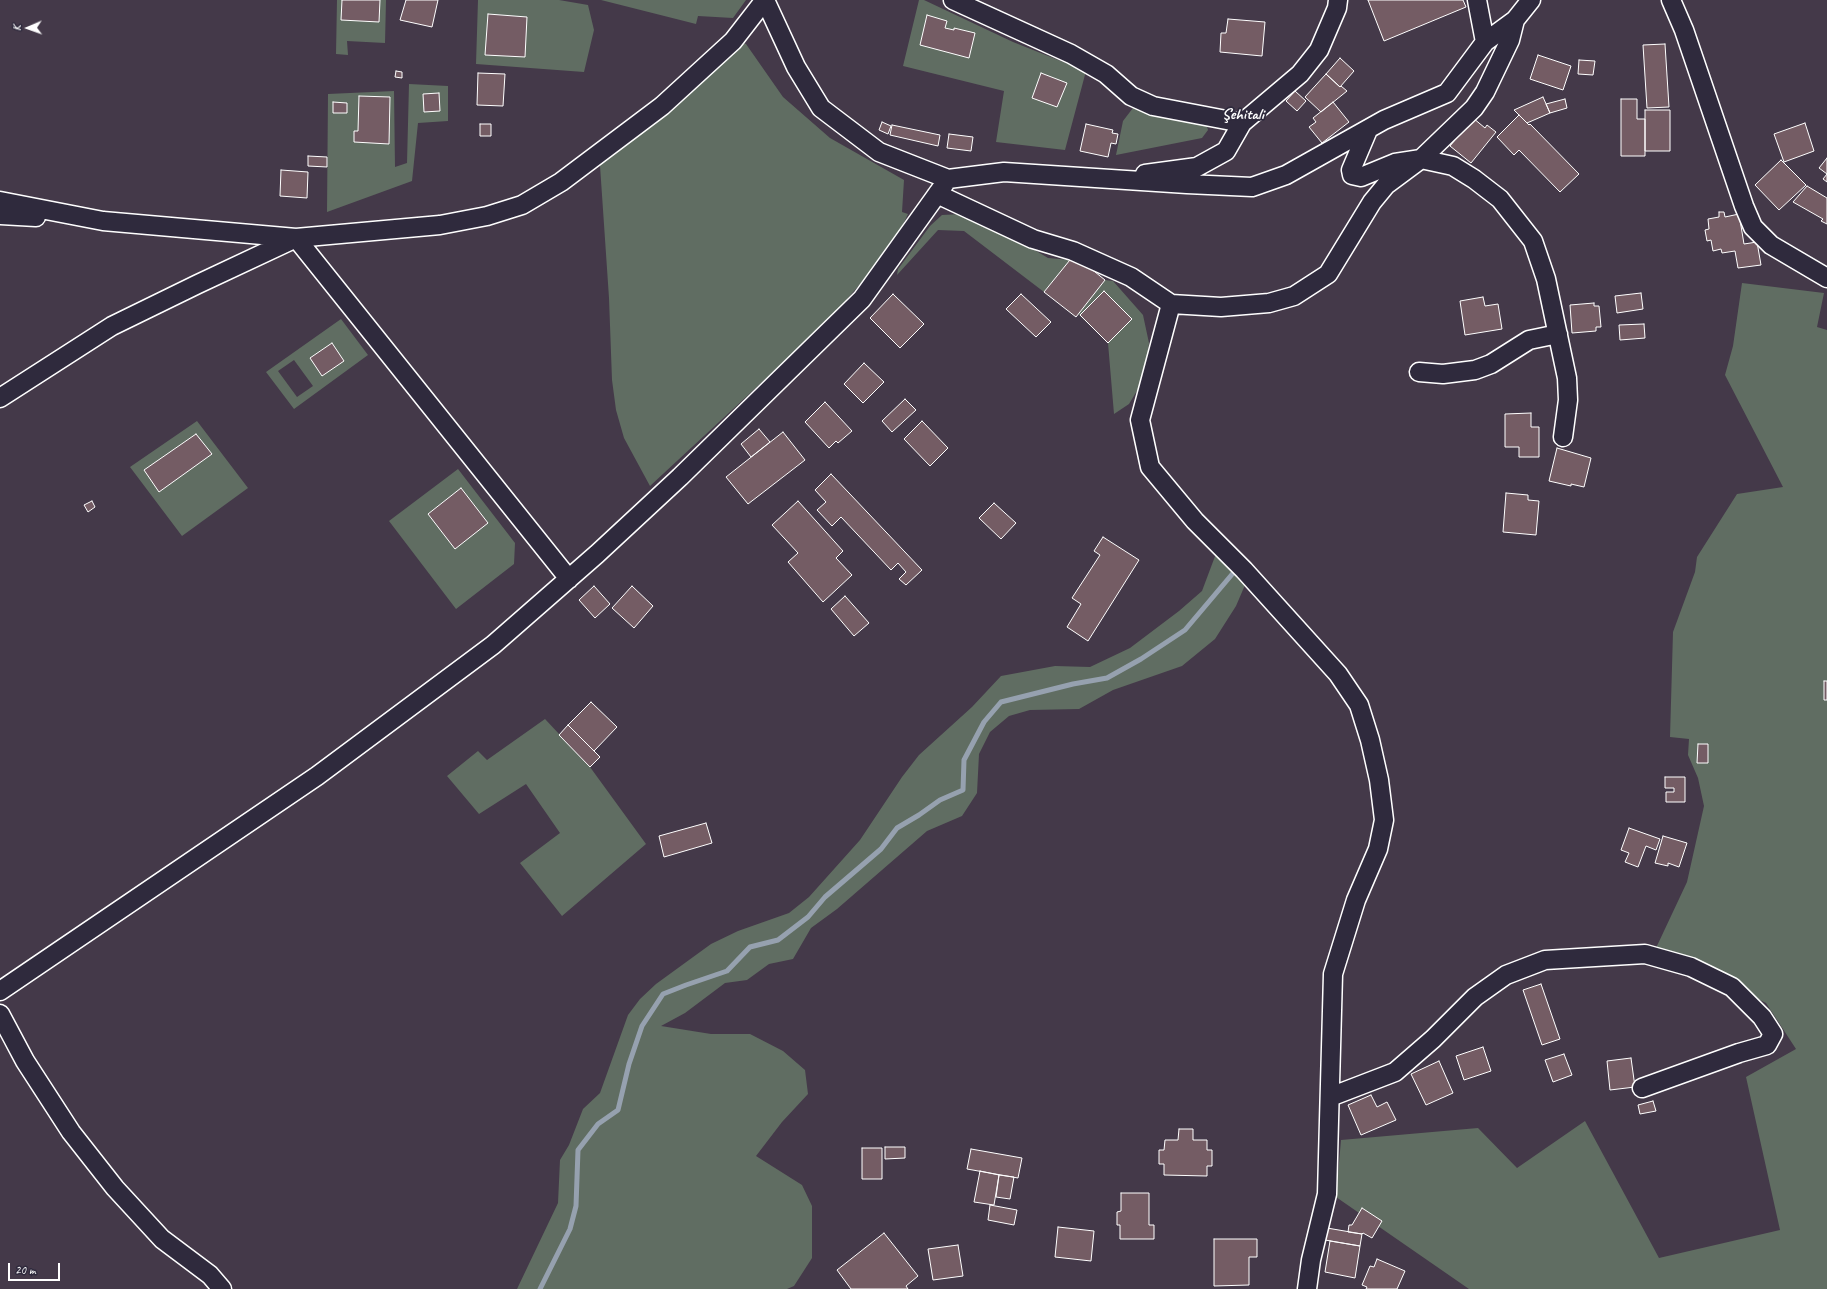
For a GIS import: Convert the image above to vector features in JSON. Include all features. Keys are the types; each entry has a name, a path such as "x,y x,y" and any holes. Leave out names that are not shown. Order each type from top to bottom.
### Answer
{"street":[{"path":"952,0 1071,54 1106,74 1131,96 1153,106 1242,123"},
{"path":"1104,179 1197,167 1226,151 1242,123 1300,74 1319,50 1338,0"},
{"path":"1477,0 1485,42"},
{"path":"0,216 103,220 296,238 440,224 486,216 522,205 561,182 662,106 733,41 765,1 796,67 820,108 879,152 948,179 1004,172 1252,187 1286,175 1384,120 1446,93 1485,42 1515,20 1531,0"},
{"path":"1671,0 1684,30 1744,206 1754,227 1771,245 1827,278"},
{"path":"937,194 1033,239 1073,251 1131,277 1171,304 1221,307 1269,303 1294,296 1318,282 1328,274 1372,202 1386,185 1421,159 1474,108 1485,92 1510,40 1515,20"},
{"path":"1368,130 1351,170 1352,175 1361,177 1395,163 1421,159 1453,166 1474,179 1500,199 1533,241 1546,279 1567,378 1568,400 1563,437"},
{"path":"2,986 317,776 494,645 569,579 680,477 862,299 948,179"},
{"path":"0,201 103,220"},
{"path":"0,398 112,326 296,238"},
{"path":"296,238 569,579"},
{"path":"1171,304 1140,420 1150,467 1195,521 1244,570 1338,674 1359,705 1370,740 1379,780 1384,820 1378,849 1356,900 1333,974 1328,1194 1311,1260 1307,1289"},
{"path":"1419,372 1443,374 1475,370 1492,364 1529,340 1558,334"},
{"path":"1330,1097 1395,1072 1475,997 1506,975 1545,960 1645,954 1691,967 1732,987 1762,1017 1773,1034 1767,1045 1739,1053 1642,1088"},
{"path":"0,1014 25,1061 71,1132 115,1188 162,1239 210,1275 222,1289"}],"green space":[{"path":"337,0 386,0 385,43 347,41 348,55 336,54"},
{"path":"478,0 559,0 588,5 594,30 584,72 476,64"},
{"path":"601,0 746,0 733,18 698,16 696,24"},
{"path":"919,0 924,0 1013,42 1086,71 1065,150 996,142 1004,91 903,66"},
{"path":"732,38 746,44 783,97 830,138 904,180 902,212 908,214 896,239 868,275 828,321 650,486 624,438 616,410 612,380 609,298 599,151"},
{"path":"409,84 448,86 448,121 418,123 412,181 327,212 328,94 394,91 395,167 407,163"},
{"path":"1136,104 1206,123 1208,130 1202,138 1116,155 1123,121"},
{"path":"962,214 1005,232 1048,258 1071,260 1044,292 964,231 938,230 897,275 898,269 930,226 942,215"},
{"path":"1105,280 1113,281 1143,315 1149,343 1146,376 1129,404 1114,414 1108,343 1078,314"},
{"path":"1742,283 1824,293 1817,327 1827,330 1827,1289 1469,1289 1336,1197 1341,1140 1478,1128 1517,1168 1585,1121 1659,1258 1780,1230 1746,1077 1796,1049 1766,1003 1656,948 1687,882 1704,806 1698,778 1688,755 1689,739 1670,737 1673,632 1695,572 1697,557 1737,494 1783,487 1725,375 1733,346"},
{"path":"341,319 368,355 294,409 266,372","holes":["294,360 313,386 297,397 278,371"]},
{"path":"197,421 248,488 182,536 130,467"},
{"path":"458,469 515,543 514,564 456,609 389,521"},
{"path":"1217,551 1245,585 1236,606 1215,639 1182,666 1113,690 1079,709 1030,710 1009,716 990,732 979,754 977,793 962,816 927,831 837,909 811,928 793,959 769,964 747,980 725,983 685,1013 661,1026 711,1034 750,1034 783,1051 805,1070 808,1094 782,1122 756,1156 802,1185 812,1206 812,1258 794,1286 787,1289 517,1289 558,1203 560,1160 569,1145 583,1109 600,1093 628,1015 640,999 656,984 711,944 738,931 789,913 809,897 860,840 902,777 919,755 972,707 1001,676 1055,666 1090,667 1130,648 1179,611 1202,591"},
{"path":"545,719 590,767 646,844 562,916 520,863 560,833 526,784 479,814 447,776 478,751 487,760"}],"building":[{"path":"342,0 380,0 379,22 341,20"},
{"path":"406,0 438,0 432,27 400,20"},
{"path":"1368,0 1463,0 1466,7 1384,41"},
{"path":"488,14 527,17 525,57 485,55"},
{"path":"927,15 947,21 945,28 954,30 954,28 975,33 969,58 920,45"},
{"path":"1228,19 1265,22 1262,56 1220,52 1221,33 1226,33"},
{"path":"1665,44 1669,107 1647,108 1643,45"},
{"path":"1538,55 1571,66 1563,90 1530,79"},
{"path":"1340,58 1354,71 1340,87 1326,74"},
{"path":"1579,60 1595,61 1593,75 1578,74"},
{"path":"396,71 402,72 402,78 395,77"},
{"path":"478,73 505,74 503,106 477,105"},
{"path":"1041,73 1067,83 1057,107 1032,98"},
{"path":"1326,74 1340,87 1341,86 1347,91 1321,112 1305,97"},
{"path":"1295,91 1306,101 1297,111 1286,101"},
{"path":"439,93 440,111 424,112 423,94"},
{"path":"359,96 390,97 389,144 354,142 354,131 358,131"},
{"path":"1543,97 1550,113 1527,123 1514,110"},
{"path":"1565,99 1567,108 1550,113 1546,104"},
{"path":"1621,99 1637,99 1637,119 1645,119 1645,156 1621,156"},
{"path":"333,102 347,103 347,113 333,113"},
{"path":"1333,102 1349,122 1322,143 1309,127 1316,122 1313,118"},
{"path":"1645,110 1670,110 1670,151 1645,151"},
{"path":"1519,115 1529,125 1530,124 1579,174 1560,192 1519,150 1514,155 1497,137"},
{"path":"1473,118 1485,128 1487,125 1496,132 1471,163 1450,146"},
{"path":"882,122 891,126 888,134 879,130"},
{"path":"1805,123 1814,151 1784,162 1774,134"},
{"path":"480,124 491,124 491,136 480,136"},
{"path":"1086,124 1113,130 1112,133 1118,134 1116,144 1111,143 1108,157 1080,151"},
{"path":"892,125 940,135 938,146 890,135"},
{"path":"949,134 973,137 971,151 947,148"},
{"path":"308,156 327,157 327,167 308,166"},
{"path":"1827,158 1827,174 1819,168"},
{"path":"1781,160 1806,185 1779,210 1755,185"},
{"path":"281,170 308,172 307,198 280,196"},
{"path":"1827,174 1827,182 1823,179"},
{"path":"1807,186 1827,198 1827,224 1821,221 1823,219 1793,202"},
{"path":"1719,212 1724,212 1725,217 1739,214 1744,244 1757,242 1761,265 1738,268 1735,251 1722,253 1721,249 1713,251 1711,240 1707,241 1705,230 1709,229 1708,219 1719,217"},
{"path":"1074,255 1105,280 1076,317 1044,292"},
{"path":"1104,291 1132,319 1108,343 1080,315"},
{"path":"1641,293 1643,309 1617,313 1615,296"},
{"path":"893,294 924,324 900,348 870,318"},
{"path":"1021,294 1051,322 1036,337 1006,309"},
{"path":"1483,297 1485,306 1498,304 1502,329 1465,335 1460,301"},
{"path":"1594,303 1594,306 1599,306 1601,327 1596,327 1596,331 1572,333 1570,305"},
{"path":"1644,324 1645,338 1620,340 1619,325"},
{"path":"332,343 344,361 322,376 310,358"},
{"path":"864,363 884,382 863,403 844,384"},
{"path":"905,399 916,410 892,432 882,421"},
{"path":"825,402 852,431 838,443 836,441 829,448 805,422"},
{"path":"1531,413 1531,427 1539,427 1539,457 1519,457 1519,447 1505,447 1505,414"},
{"path":"922,421 948,448 930,466 904,439"},
{"path":"759,429 770,442 751,457 741,444"},
{"path":"783,432 805,460 748,504 726,477"},
{"path":"196,434 212,454 159,492 144,470"},
{"path":"1557,448 1591,458 1584,487 1571,484 1571,486 1549,481"},
{"path":"831,474 922,570 906,585 899,579 906,572 898,563 891,570 841,517 832,526 817,510 826,502 815,490"},
{"path":"461,488 488,523 455,549 428,514"},
{"path":"1506,493 1528,495 1528,500 1539,501 1536,535 1503,532"},
{"path":"92,501 95,507 88,512 84,505"},
{"path":"798,501 843,551 836,558 852,575 823,602 788,562 798,553 772,525"},
{"path":"994,503 1016,523 1001,539 979,518"},
{"path":"1103,537 1139,560 1088,641 1067,627 1081,604 1072,598 1100,555 1094,551"},
{"path":"594,586 610,604 595,618 579,600"},
{"path":"632,586 653,606 634,628 612,608"},
{"path":"845,596 869,623 854,636 831,609"},
{"path":"1824,681 1827,681 1827,700 1824,700"},
{"path":"591,702 617,727 594,751 568,725"},
{"path":"568,725 600,757 590,767 559,735"},
{"path":"1698,744 1708,744 1708,763 1697,763"},
{"path":"1665,777 1685,777 1685,802 1666,802 1666,792 1674,792 1674,788 1665,788"},
{"path":"706,823 712,843 664,857 659,836"},
{"path":"1629,828 1660,839 1656,850 1646,846 1638,867 1625,862 1629,853 1621,850"},
{"path":"1663,836 1687,843 1679,867 1668,863 1668,866 1655,863"},
{"path":"1541,984 1560,1039 1542,1045 1523,990"},
{"path":"1483,1047 1491,1071 1464,1080 1456,1056"},
{"path":"1564,1054 1572,1075 1553,1082 1545,1060"},
{"path":"1631,1058 1635,1087 1610,1090 1607,1061"},
{"path":"1439,1061 1453,1093 1426,1105 1411,1074"},
{"path":"1371,1095 1377,1107 1387,1102 1396,1120 1361,1135 1348,1105"},
{"path":"1653,1101 1656,1111 1640,1114 1638,1105"},
{"path":"1179,1129 1193,1129 1193,1140 1207,1140 1207,1150 1212,1150 1212,1166 1207,1166 1207,1176 1164,1175 1164,1164 1159,1164 1159,1150 1164,1150 1165,1140 1178,1140"},
{"path":"885,1147 905,1147 905,1158 885,1159"},
{"path":"862,1148 882,1148 882,1179 862,1179"},
{"path":"971,1149 1022,1158 1018,1178 967,1169"},
{"path":"980,1171 999,1175 994,1205 974,1202"},
{"path":"999,1175 1014,1177 1010,1199 996,1197"},
{"path":"1121,1193 1149,1193 1149,1225 1154,1225 1154,1239 1120,1239 1120,1225 1117,1225 1117,1212 1121,1211"},
{"path":"990,1205 1017,1210 1014,1225 988,1220"},
{"path":"1362,1208 1382,1221 1372,1238 1363,1233 1348,1232 1349,1225 1352,1225"},
{"path":"1058,1227 1094,1231 1091,1261 1055,1257"},
{"path":"1327,1228 1362,1234 1360,1246 1325,1240"},
{"path":"884,1233 918,1276 906,1286 908,1289 851,1289 837,1270"},
{"path":"1214,1239 1257,1239 1257,1257 1249,1257 1249,1285 1214,1286"},
{"path":"1330,1241 1360,1246 1355,1278 1325,1272"},
{"path":"958,1245 963,1276 933,1280 928,1249"},
{"path":"1377,1259 1405,1271 1397,1289 1366,1289 1367,1287 1362,1285 1370,1266 1374,1267"}],"waterway":[{"path":"540,1289 570,1229 576,1206 578,1150 598,1124 618,1110 629,1064 642,1026 663,994 727,971 750,947 778,940 808,917 825,897 881,849 897,828 940,800 963,790 964,760 984,722 1001,702 1073,684 1107,678 1141,659 1185,630 1234,572"}],"district":[{"name":"Şehitali","path":"1243,115"}]}
